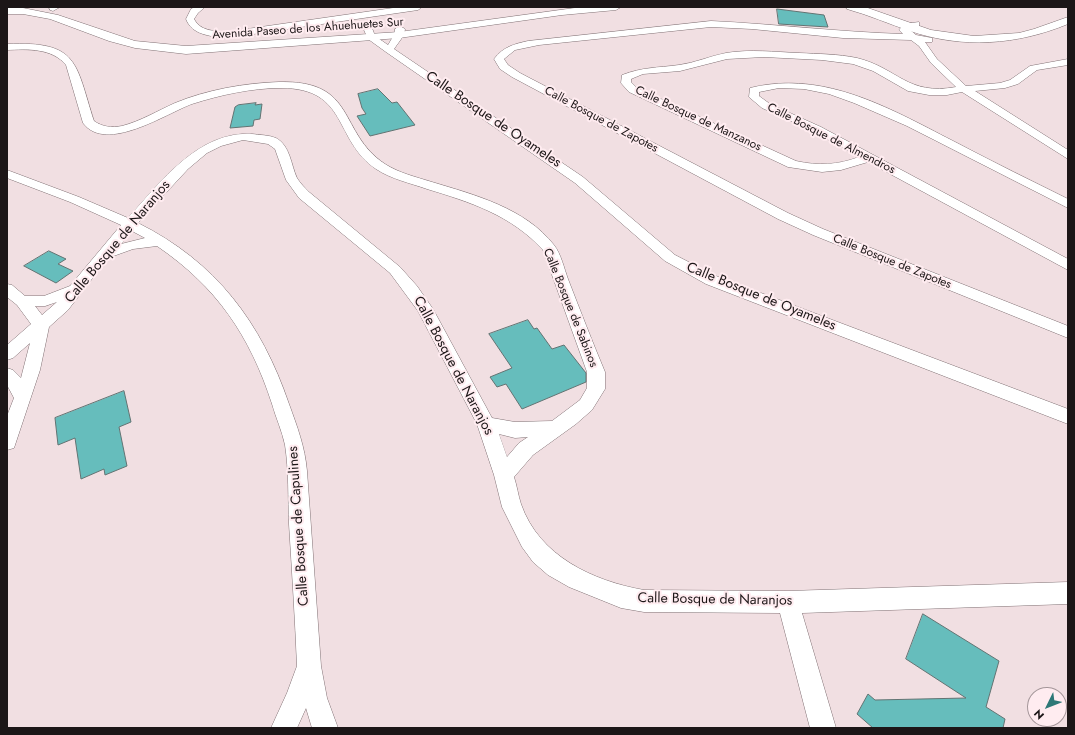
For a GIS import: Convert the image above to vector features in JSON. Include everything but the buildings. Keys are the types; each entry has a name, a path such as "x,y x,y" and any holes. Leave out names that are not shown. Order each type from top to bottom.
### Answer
{"street":[{"name":"Avenida Paseo de los Ahuehuetes Sur","path":"52,7 136,38 166,44 189,45 400,32 562,12 616,7"},
{"path":"196,8 190,19 194,27 207,32 226,34 418,7"},
{"name":"Avenida Paseo de los Ahuehuetes Sur","path":"400,32 567,7"},
{"path":"851,7 881,14 910,30 987,39 1005,38 1041,31 1068,20"},
{"path":"871,7 894,14 910,30"},
{"name":"Avenida Paseo de los Ahuehuetes Sur","path":"7,11 40,13 127,43 161,49 222,49 370,34"},
{"path":"1068,12 1031,27 1007,32 940,34 928,45 942,69 964,89 1068,155"},
{"path":"74,24 87,19"},
{"name":"Calle Bosque de Zapotes","path":"928,45 910,30 886,36 843,35 752,26 711,24 540,42 516,46 504,51 499,59 504,67 516,75 783,216 826,235 1068,332"},
{"path":"389,50 400,32"},
{"name":"Calle Bosque de Oyameles","path":"370,34 389,50 579,180 659,249 683,266 712,280 1068,416"},
{"name":"Calle Bosque de Sabinos","path":"7,47 47,50 65,58 71,65 90,123 100,129 112,130 134,127 186,102 266,86 296,86 318,92 328,97 365,152 379,166 401,176 498,208 534,232 549,248 596,372 596,389 586,405 570,419 526,449 504,475"},
{"name":"Calle Bosque de Manzanos","path":"870,157 850,165 829,169 810,169 792,164 634,90 626,83 626,77 641,71 680,68 727,56 764,54 822,56 855,61 877,69 899,83 912,88 929,92 946,92 1001,86 1014,82 1034,68 1068,62"},
{"name":"Calle Bosque de Almendros","path":"1068,204 896,118 845,97 822,90 795,86 768,85 754,90 754,97 766,106 817,128 1068,265"},
{"name":"Calle Bosque de Naranjos","path":"7,354 63,306 79,288 101,257 132,224 154,197 184,166 210,146 226,140 247,137 266,139 277,144 282,152 292,180 304,195 395,270 412,290 425,309 486,424 504,475 512,507 529,540 541,555 556,567 599,589 621,597 644,601 788,602 1068,593"},
{"name":"Calle Bosque de Capulines","path":"7,174 106,212 132,224 159,241 196,266 227,300 249,331 274,381 294,444 309,666 315,698 325,728"},
{"path":"106,212 140,204 154,197"},
{"path":"101,257 130,245 159,241"},
{"path":"22,302 37,302 53,299 79,288"},
{"path":"7,289 22,302 41,325 39,349 7,442"},
{"path":"7,375 14,380 22,396"},
{"path":"486,424 515,430 554,429"},
{"path":"788,602 823,728"},
{"name":"Calle Bosque de Capulines","path":"284,728 298,698 309,666"}]}
